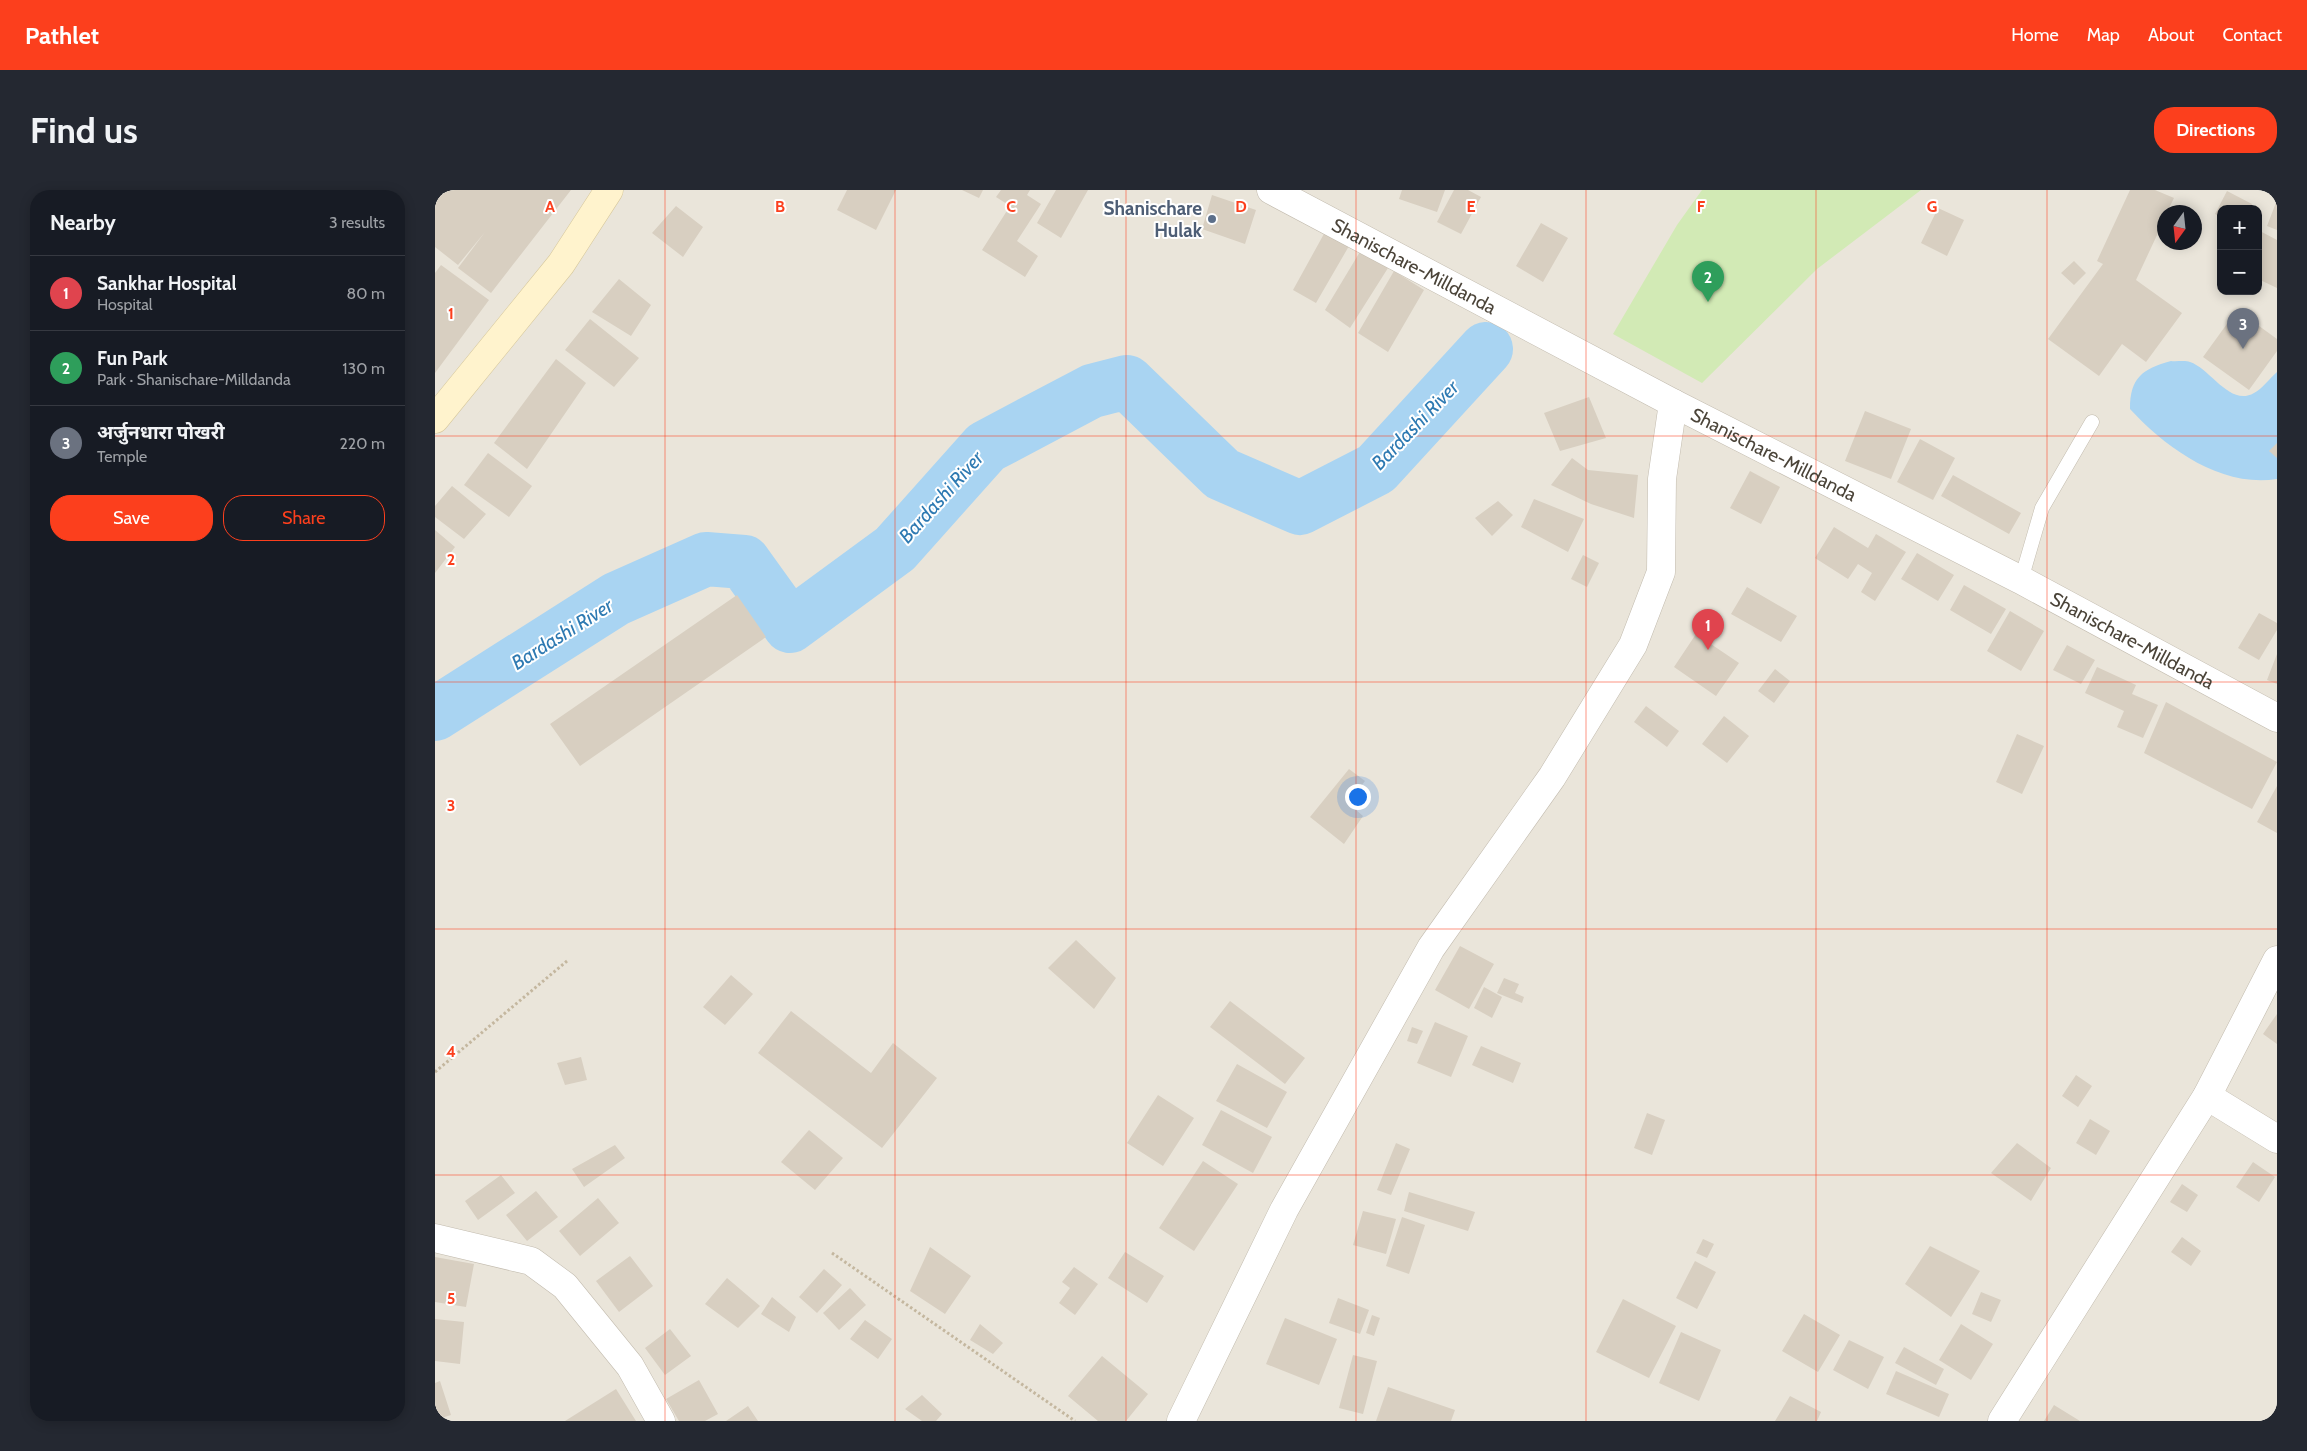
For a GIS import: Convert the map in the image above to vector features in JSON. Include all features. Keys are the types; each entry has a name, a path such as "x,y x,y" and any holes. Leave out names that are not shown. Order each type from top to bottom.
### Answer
{"street":[{"path":"435,419 561,264 609,190"},
{"name":"Shanischare-Milldanda","path":"1271,190 1673,403 2021,580 2277,718"},
{"path":"1181,1421 1284,1210 1431,948 1552,778 1633,645 1661,572 1662,479 1673,403"},
{"path":"2002,1421 2207,1096 2277,960"},
{"path":"2207,1096 2277,1140"},
{"path":"435,1238 531,1261 565,1286 630,1366 661,1421"}],"lane":[{"path":"2021,580 2042,508 2092,422"}],"path":[{"path":"435,1072 567,961"},
{"path":"832,1253 1075,1421"}],"shaded area":[{"path":"435,190 2277,190 2277,1421 435,1421"}],"green space":[{"path":"1702,190 1921,190 1817,269 1702,383 1613,334 1677,225"}],"water":[{"path":"2171,361 2190,362 2198,366 2229,391 2245,396 2257,391 2277,372 2277,479 2256,480 2235,477 2215,471 2196,462 2160,438 2130,409 2132,390 2140,376 2152,368"}],"building":[{"path":"439,190 571,190 491,293 458,268 485,232 458,265 435,247 435,195"},
{"path":"847,190 896,190 876,230 837,210"},
{"path":"962,190 983,190 979,198"},
{"path":"1001,190 1030,190 1027,195 1041,204 1017,241 1038,256 1025,277 982,250 1010,206 996,197"},
{"path":"1056,190 1088,190 1061,238 1037,223"},
{"path":"1402,190 1445,190 1437,212 1399,199"},
{"path":"1454,190 1468,190 1481,197 1461,234 1437,222"},
{"path":"2130,190 2155,190 2174,198 2170,205 2157,205 2157,235 2136,280 2182,313 2146,362 2122,344 2099,376 2048,339 2103,264 2097,261"},
{"path":"2227,191 2252,204 2252,205 2220,205"},
{"path":"1212,195 1256,210 1245,244 1202,229"},
{"path":"2277,200 2277,230 2267,226"},
{"path":"676,206 703,227 683,257 652,233"},
{"path":"1938,208 1964,220 1947,256 1921,243"},
{"path":"1541,223 1568,238 1543,282 1516,266"},
{"path":"1325,232 1349,246 1316,303 1293,290"},
{"path":"2262,232 2277,240 2277,288 2262,281"},
{"path":"1361,250 1388,268 1350,328 1325,310"},
{"path":"2074,261 2086,273 2074,285 2061,273"},
{"path":"441,265 489,300 435,373 435,273"},
{"path":"1394,271 1424,290 1388,352 1358,333"},
{"path":"619,279 651,305 631,336 592,312"},
{"path":"2237,310 2277,339 2277,351 2249,390 2203,357"},
{"path":"590,319 639,358 614,387 565,350"},
{"path":"556,359 586,383 527,469 494,443"},
{"path":"1589,397 1606,438 1560,451 1544,413"},
{"path":"1865,411 1911,429 1891,479 1845,461"},
{"path":"1920,439 1955,458 1933,500 1897,482"},
{"path":"2277,443 2277,458 2269,451"},
{"path":"488,453 532,486 509,517 464,485"},
{"path":"1572,458 1588,470 1638,475 1634,518 1591,504 1551,485"},
{"path":"1750,471 1780,487 1761,524 1730,508"},
{"path":"1953,475 2021,513 2009,534 1941,496"},
{"path":"452,486 486,514 464,539 435,517 435,506"},
{"path":"1534,499 1584,519 1568,552 1521,527"},
{"path":"1498,501 1513,515 1492,536 1475,518"},
{"path":"1834,527 1868,548 1876,534 1906,552 1875,601 1861,592 1872,573 1858,564 1848,579 1815,558"},
{"path":"435,530 455,547 435,573"},
{"path":"1917,553 1954,575 1938,601 1901,579"},
{"path":"1583,555 1599,563 1587,587 1571,579"},
{"path":"1964,585 2006,609 1991,634 1950,610"},
{"path":"1747,587 1797,616 1781,642 1731,614"},
{"path":"737,595 766,637 580,766 550,724"},
{"path":"2010,611 2044,631 2021,671 1987,651"},
{"path":"2259,613 2277,623 2277,630 2259,660 2238,648"},
{"path":"1696,634 1739,663 1716,696 1674,667"},
{"path":"2067,645 2095,660 2081,684 2053,670"},
{"path":"2277,654 2277,684 2267,680"},
{"path":"2097,667 2136,685 2132,694 2158,705 2143,738 2117,727 2124,711 2085,693"},
{"path":"1775,669 1790,681 1774,703 1758,691"},
{"path":"2166,702 2277,762 2252,809 2144,753"},
{"path":"1646,706 1679,731 1667,747 1634,722"},
{"path":"1724,716 1749,736 1727,763 1702,744"},
{"path":"2017,734 2044,746 2022,794 1996,782"},
{"path":"1349,769 1365,781 1348,803 1363,816 1344,844 1310,817"},
{"path":"2277,786 2277,833 2257,822"},
{"path":"1076,940 1116,978 1094,1009 1048,968"},
{"path":"1460,946 1494,964 1469,1009 1435,990"},
{"path":"731,975 753,994 725,1025 703,1007"},
{"path":"1504,978 1519,984 1515,993 1524,997 1522,1003 1497,993"},
{"path":"1484,987 1502,997 1492,1018 1474,1008"},
{"path":"1230,1001 1305,1058 1285,1084 1210,1027"},
{"path":"791,1011 871,1073 893,1043 937,1078 882,1148 758,1053"},
{"path":"2277,1014 2277,1044 2263,1034"},
{"path":"1435,1022 1468,1036 1451,1077 1417,1063"},
{"path":"1412,1027 1423,1031 1417,1044 1407,1041"},
{"path":"1481,1046 1521,1063 1513,1083 1472,1065"},
{"path":"581,1057 587,1080 565,1085 557,1063"},
{"path":"1237,1064 1287,1092 1267,1128 1216,1101"},
{"path":"2076,1075 2092,1086 2078,1107 2062,1096"},
{"path":"1158,1095 1194,1118 1163,1166 1127,1143"},
{"path":"1221,1110 1272,1137 1253,1173 1202,1145"},
{"path":"1647,1113 1665,1120 1652,1155 1634,1148"},
{"path":"2090,1119 2110,1131 2096,1155 2076,1143"},
{"path":"809,1130 843,1158 815,1190 781,1162"},
{"path":"1396,1143 1410,1149 1391,1195 1377,1190"},
{"path":"2017,1143 2051,1168 2031,1201 1991,1173"},
{"path":"615,1145 625,1158 584,1187 572,1169"},
{"path":"1203,1161 1238,1184 1194,1251 1159,1228"},
{"path":"2253,1162 2275,1177 2259,1202 2236,1187"},
{"path":"501,1175 515,1193 478,1220 465,1201"},
{"path":"2182,1184 2198,1195 2187,1212 2170,1202"},
{"path":"536,1191 558,1217 527,1241 506,1215"},
{"path":"1409,1192 1475,1212 1468,1231 1404,1211"},
{"path":"598,1198 619,1223 580,1256 559,1231"},
{"path":"1363,1211 1396,1219 1386,1254 1353,1245"},
{"path":"1402,1217 1425,1225 1409,1274 1386,1266"},
{"path":"2182,1237 2201,1251 2191,1266 2171,1252"},
{"path":"1703,1239 1714,1244 1707,1258 1696,1253"},
{"path":"1930,1246 1980,1271 1951,1317 1905,1284"},
{"path":"930,1247 971,1276 945,1314 910,1291"},
{"path":"1125,1252 1164,1276 1147,1303 1108,1278"},
{"path":"630,1256 653,1286 619,1312 596,1281"},
{"path":"435,1257 474,1264 466,1307 435,1302"},
{"path":"1695,1261 1716,1272 1697,1309 1676,1298"},
{"path":"1074,1267 1098,1284 1075,1315 1059,1303 1070,1288 1062,1282"},
{"path":"824,1269 842,1285 817,1313 799,1297"},
{"path":"727,1278 760,1306 738,1328 705,1304"},
{"path":"850,1288 866,1305 839,1330 823,1313"},
{"path":"1981,1292 2001,1300 1991,1322 1972,1314"},
{"path":"772,1297 796,1317 789,1332 761,1314"},
{"path":"1338,1298 1369,1310 1360,1334 1329,1323"},
{"path":"1623,1299 1676,1326 1649,1378 1596,1352"},
{"path":"1804,1314 1840,1335 1818,1372 1782,1351"},
{"path":"1372,1315 1380,1318 1374,1336 1366,1333"},
{"path":"1285,1318 1337,1339 1319,1385 1266,1364"},
{"path":"435,1319 464,1322 460,1364 435,1361"},
{"path":"865,1320 892,1339 878,1359 850,1339"},
{"path":"980,1324 1003,1343 993,1354 970,1340"},
{"path":"1961,1324 1993,1344 1971,1380 1939,1360"},
{"path":"670,1329 691,1356 665,1375 645,1348"},
{"path":"1681,1332 1721,1350 1699,1401 1659,1383"},
{"path":"1849,1340 1884,1357 1868,1389 1833,1370"},
{"path":"1904,1347 1944,1369 1936,1385 1895,1363"},
{"path":"1353,1355 1377,1361 1363,1414 1339,1408"},
{"path":"1102,1356 1148,1394 1126,1421 1098,1421 1068,1396"},
{"path":"1896,1371 1949,1394 1939,1417 1886,1394"},
{"path":"699,1380 718,1414 705,1421 679,1421 666,1399"},
{"path":"440,1381 451,1415 435,1420 435,1383"},
{"path":"1388,1387 1455,1410 1451,1421 1376,1421"},
{"path":"616,1389 636,1421 565,1421"},
{"path":"922,1395 942,1414 936,1421 922,1421 905,1409"},
{"path":"1790,1396 1821,1412 1817,1421 1775,1421"},
{"path":"2054,1405 2080,1421 2044,1421"},
{"path":"748,1406 758,1421 726,1421"}],"waterway":[{"name":"Bardashi River","path":"435,714 616,599 706,559 744,562 790,626 895,549 986,447 1092,391 1127,382 1222,474 1300,508 1376,469 1486,349"}],"place":[{"name":"Shanischare Hulak","path":"1212,219"},
{"name":"Fun Park","path":"1708,302"},
{"name":"अर्जुनधारा पोखरी","path":"2243,349"},
{"name":"Sankhar Hospital","path":"1708,650"}]}
